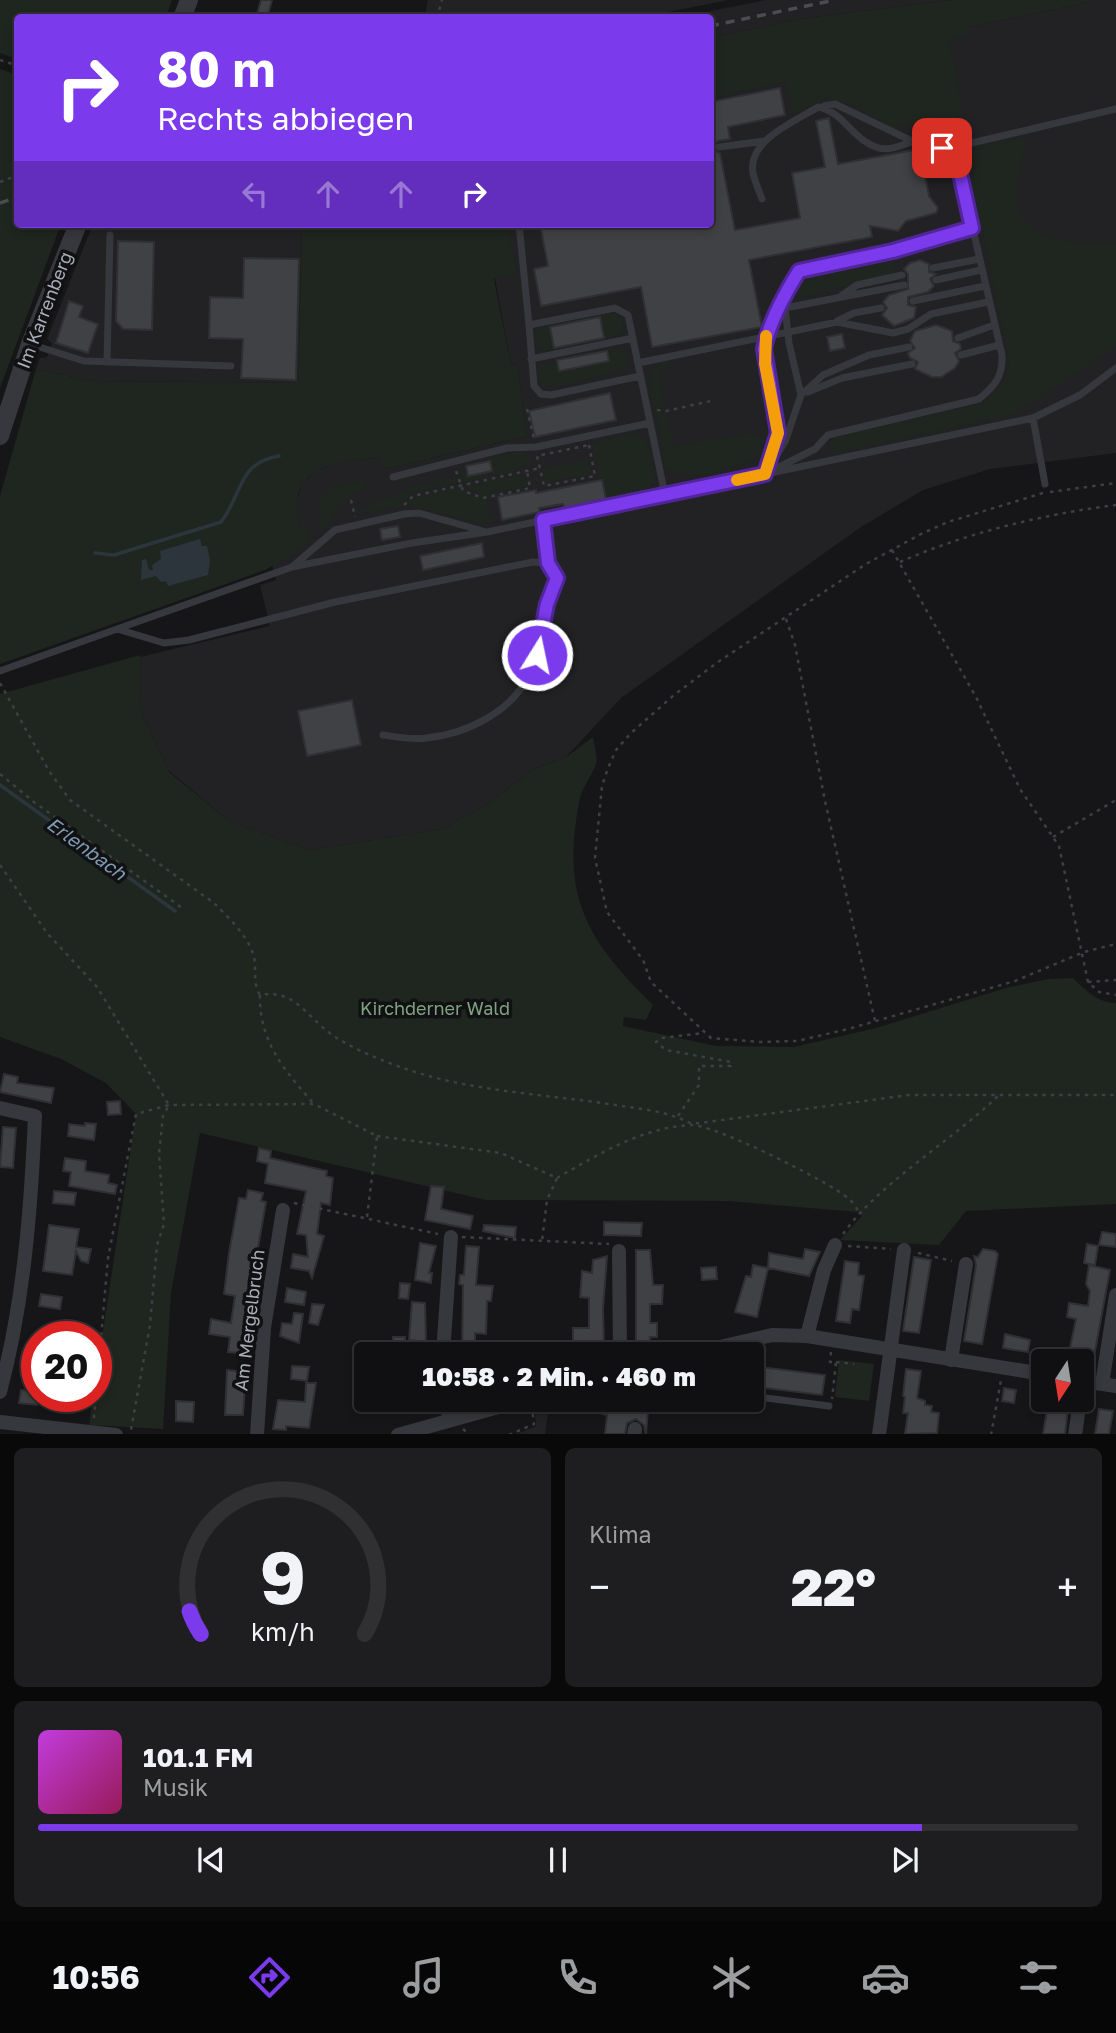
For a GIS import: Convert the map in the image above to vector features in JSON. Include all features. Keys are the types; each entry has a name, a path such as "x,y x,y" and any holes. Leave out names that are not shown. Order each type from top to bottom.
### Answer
{"street":[{"name":"Im Karrenberg","path":"0,436 30,344 76,228"},
{"path":"0,1108 35,1116 24,1257 15,1331 0,1392"},
{"name":"Am Mergelbruch","path":"257,1434 264,1328 283,1210"},
{"path":"444,1342 451,1237"},
{"path":"807,1336 824,1270 835,1245"},
{"path":"879,1434 888,1350 904,1250"},
{"path":"619,1251 620,1342"},
{"path":"951,1360 966,1264"},
{"path":"1109,1385 1116,1295"},
{"path":"750,1342 772,1335 807,1336 1031,1372"},
{"path":"448,1412 449,1419"},
{"path":"398,1434 449,1419 486,1412"},
{"path":"1075,1434 1078,1412"},
{"path":"0,1422 116,1434"}],"lane":[{"path":"762,199 753,172 754,157 765,141 818,107 835,104 912,142"},
{"path":"765,474 815,449 828,435 979,399 996,385 1003,369 959,169 942,148 921,140 888,147 872,146 832,110 818,107"},
{"path":"947,154 963,145 1116,110"},
{"path":"719,147 765,141"},
{"path":"519,228 534,386 541,394 551,396 640,376"},
{"path":"765,474 778,433 765,364 766,336 799,271 893,251 972,228"},
{"path":"107,362 110,235"},
{"path":"933,268 979,259"},
{"path":"936,279 981,270"},
{"path":"838,298 857,285 902,275"},
{"path":"785,308 904,285"},
{"path":"913,301 985,286"},
{"path":"785,294 787,332 801,395"},
{"path":"837,322 893,333 908,329 931,314 988,302"},
{"path":"638,363 837,322 854,313 881,308"},
{"path":"529,325 614,309 628,315 665,495"},
{"path":"958,338 994,325"},
{"path":"531,359 633,338"},
{"path":"30,344 84,361 231,366"},
{"path":"961,355 999,345"},
{"path":"765,474 785,442 801,395 823,375 869,355 909,347"},
{"path":"801,395 842,378 912,364"},
{"path":"0,671 292,567 412,543 487,532 1033,418 1080,395 1116,368"},
{"path":"1033,418 1045,484"},
{"path":"393,477 507,448 536,447 650,423"},
{"path":"292,567 335,530 419,513 487,532"},
{"path":"383,735 424,739 456,732 494,714 523,686 534,664 547,604 557,578 548,563 543,520"},
{"path":"117,629 164,643 189,640 335,602 533,562 548,563"},
{"path":"764,1398 829,1406"}],"path":[{"path":"654,409 666,411 711,401"},
{"path":"527,409 534,439"},
{"path":"589,445 595,476 544,486 540,468 537,456 589,445"},
{"path":"454,461 463,491 483,498 530,488 527,471"},
{"path":"404,506 413,495 540,468"},
{"path":"1116,483 1046,492 948,522 892,550 718,662 631,733 616,750 602,786 595,858 607,912 643,960 652,982 711,1038 760,1042 797,1041 1015,981 1084,952 1116,944"},
{"path":"351,500 355,517"},
{"path":"900,562 932,548 1025,523 1116,505"},
{"path":"892,550 976,697 1020,789 1059,846 1084,952 1088,982 1099,992 1116,996"},
{"path":"786,619 795,645 824,800 875,1021"},
{"path":"0,683 49,771 70,800 214,903 233,922 254,955 255,987 260,995 260,1009 268,1045 285,1072 314,1104 377,1136 501,1153 557,1178"},
{"path":"0,774 34,802 185,910"},
{"path":"1053,837 1116,800"},
{"path":"0,865 47,933 97,987 169,1105"},
{"path":"1088,982 1116,980"},
{"path":"260,995 273,993 293,998 331,1034 372,1056 410,1070 459,1083 678,1116 802,1170 850,1199 858,1212"},
{"path":"678,1116 699,1085 699,1066 731,1066 731,1062 666,1050 656,1042 661,1038 705,1032"},
{"path":"835,1245 858,1212 970,1124 1000,1094"},
{"path":"542,1241 547,1200 557,1178 622,1141 692,1124 909,1095 1116,1095"},
{"path":"103,1321 108,1258 136,1114 169,1105 314,1104"},
{"path":"130,1434 150,1325 157,1245 164,1224 159,1154 163,1116 169,1105"},
{"path":"367,1217 377,1136"},
{"path":"831,1354 830,1362 854,1364"},
{"path":"832,1396 836,1363"},
{"path":"991,1434 1003,1368"},
{"path":"93,1432 95,1412"},
{"path":"509,1434 534,1424 530,1412"}],"shaded area":[{"path":"428,0 728,0 659,14 426,14"},
{"path":"766,0 952,0 798,19 714,37 714,14 696,14"},
{"path":"1099,0 1116,0 1116,453 990,469 923,490 861,527 621,698 566,757 534,769 490,803 442,829 310,850 229,821 168,770 141,711 140,657 270,626 260,585 276,580 271,561 300,529 295,507 302,484 315,471 339,462 381,457 384,469 527,436 517,364 511,365 486,228 714,228 714,70 969,27"},
{"path":"91,228 302,228 298,383 91,381 36,369 40,358 47,357 52,343 47,339"},
{"path":"200,539 202,546 207,546 210,561 208,575 168,586 166,581 161,582 156,576 141,580 142,560 146,559 149,570 153,570 152,565 161,559 160,551"},
{"path":"535,1412 548,1412 545,1434 517,1434 536,1426"}],"green space":[{"path":"0,0 172,0 167,14 14,14 14,58 0,53"},
{"path":"952,0 1099,0 969,27 970,34 949,39 964,118 948,121 946,117 893,128 852,105 826,98 794,114 785,82 714,97 714,37 798,19"},
{"path":"0,69 14,74 14,228 60,228 0,388"},
{"path":"1024,137 1023,158 1016,190 1017,208 1024,221 1036,231 1067,241 1116,242 1116,347 1015,414 840,452 830,451 829,444 835,437 983,403 1002,385 1010,363 968,163 972,150 978,146"},
{"path":"302,228 507,228 517,274 494,279 511,365 517,364 527,436 384,469 380,457 345,462 316,471 306,480 299,492 297,508 300,529 308,529 310,540 298,551 265,570 0,664 0,496 36,369 91,381 298,383"},
{"path":"892,259 895,274 802,297 797,293 797,287 815,275"},
{"path":"614,312 622,317 624,330 619,335 604,339 600,317"},
{"path":"539,327 549,327 554,349 544,351 536,347 534,334"},
{"path":"620,347 628,353 627,365 622,370 552,388 539,381 537,370 542,364 609,361 607,351"},
{"path":"669,359 670,366 660,372 664,410 654,407 650,378 655,367"},
{"path":"655,410 665,412 675,446 750,433 760,436 762,451 741,463 715,472 701,475 675,472 665,466"},
{"path":"632,433 648,445 654,468 654,482 647,491 606,501 593,444"},
{"path":"526,453 533,464 516,468 516,471 461,483 459,473 467,472 468,476 491,471 489,458"},
{"path":"588,459 591,473 545,483 542,468"},
{"path":"440,471 443,481 456,479 457,484 412,493 401,506 356,515 354,503 359,511 410,487 439,481 437,472"},
{"path":"517,475 519,482 528,481 529,486 482,496 463,486"},
{"path":"365,483 368,486 337,505 329,525 321,532 318,512 321,497 332,488"},
{"path":"458,487 473,497 486,498 491,521 481,524 406,504 413,497"},
{"name":"Kirchderner Wald","path":"140,655 141,711 169,772 229,821 310,850 442,829 490,803 534,769 566,757 593,737 596,761 580,798 574,836 574,866 577,892 584,915 596,938 630,982 653,1005 646,1020 624,1017 623,1026 716,1046 794,1047 876,1028 1006,988 1048,979 1073,978 1097,998 1116,1003 1116,1204 966,1211 939,1245 840,1240 862,1216 858,1212 728,1201 486,1200 200,1133 171,1293 163,1429 89,1425 91,1412 112,1412 112,1321 105,1321 136,1114 106,1083 61,1059 0,1037 0,694"},
{"path":"839,1360 874,1364 869,1401 835,1397"}],"building":[{"path":"261,0 272,0 268,14 257,14"},
{"path":"780,88 785,115 728,127 730,139 714,144 714,101"},
{"path":"829,118 838,164 920,149 929,196 938,208 936,213 906,221 898,231 870,226 872,237 749,260 762,327 652,347 641,287 541,306 534,269 548,266 541,228 714,228 714,148 720,153 735,230 800,218 792,173 825,167 816,121"},
{"path":"118,241 154,242 152,330 123,329 116,321"},
{"path":"244,258 299,259 296,380 241,378 243,339 209,338 210,297 243,298"},
{"path":"920,260 929,264 929,272 936,274 930,279 934,286 928,292 908,297 908,305 916,307 914,318 894,326 882,315 887,308 883,302 889,295 908,289 908,274 904,269 910,263"},
{"path":"69,301 83,306 79,317 98,324 88,353 56,343"},
{"path":"600,317 604,338 554,348 550,327"},
{"path":"936,325 952,331 953,341 960,344 961,349 955,353 959,361 955,368 941,377 932,377 915,369 918,362 910,358 908,353 915,348 910,341 915,331"},
{"path":"842,334 845,348 830,351 827,337"},
{"path":"607,351 609,361 559,371 557,360"},
{"path":"610,393 616,420 535,437 529,411"},
{"path":"490,461 492,471 468,476 466,466"},
{"path":"602,480 606,499 564,508 563,504 539,508 540,512 502,520 498,497 536,490 536,493"},
{"path":"398,526 400,537 382,540 380,529"},
{"path":"482,543 484,557 423,570 420,556"},
{"path":"352,700 361,745 307,756 298,711"},
{"path":"4,1074 18,1077 17,1083 54,1088 51,1103 0,1092"},
{"path":"120,1101 121,1114 108,1115 107,1102"},
{"path":"85,1123 96,1124 94,1140 68,1136 69,1124 85,1126"},
{"path":"3,1127 16,1128 13,1168 0,1167"},
{"path":"259,1148 271,1151 270,1158 327,1171 326,1176 333,1178 330,1205 321,1203 317,1234 324,1236 312,1278 309,1271 291,1268 293,1254 308,1257 306,1235 297,1234 306,1191 265,1183 268,1164 257,1161"},
{"path":"65,1158 86,1161 85,1171 109,1175 108,1183 117,1185 115,1194 69,1186 71,1172 63,1171"},
{"path":"431,1186 444,1187 441,1209 473,1216 470,1229 425,1220"},
{"path":"248,1190 263,1193 261,1201 266,1202 242,1340 250,1340 248,1354 228,1352 230,1337 209,1334 211,1319 231,1323 235,1296 224,1294 229,1253 239,1198 246,1199"},
{"path":"54,1191 76,1193 74,1205 53,1203"},
{"path":"604,1222 642,1223 641,1236 604,1235"},
{"path":"49,1225 79,1229 76,1247 91,1249 88,1263 81,1261 76,1251 72,1275 43,1271"},
{"path":"484,1225 516,1227 515,1238 483,1231"},
{"path":"1102,1232 1116,1234 1116,1247 1099,1245"},
{"path":"420,1243 436,1246 429,1273 432,1273 431,1283 415,1280"},
{"path":"1087,1244 1098,1246 1095,1265 1084,1263"},
{"path":"466,1246 479,1247 476,1285 493,1286 491,1301 487,1301 486,1334 475,1333 475,1342 462,1342 463,1285 459,1284 460,1275 464,1275"},
{"path":"805,1249 820,1252 809,1276 768,1268 769,1253 803,1259"},
{"path":"983,1249 998,1254 982,1344 964,1341 976,1265 974,1256 978,1257"},
{"path":"636,1250 650,1250 653,1285 663,1285 662,1304 650,1304 650,1323 657,1323 657,1337 650,1337 650,1341 636,1341"},
{"path":"607,1256 604,1342 573,1342 573,1328 589,1328 589,1298 580,1297 582,1271 592,1273 593,1260"},
{"path":"914,1257 931,1260 919,1333 903,1331"},
{"path":"845,1261 859,1263 858,1275 864,1276 859,1310 852,1309 850,1323 836,1321"},
{"path":"753,1265 768,1268 757,1317 735,1312 746,1276 751,1277"},
{"path":"1089,1265 1110,1270 1094,1357 1094,1349 1070,1349 1076,1319 1067,1317 1069,1303 1088,1306 1090,1291 1086,1284"},
{"path":"716,1267 717,1279 702,1280 701,1268"},
{"path":"400,1283 410,1284 408,1299 399,1298"},
{"path":"287,1288 306,1292 304,1305 285,1302"},
{"path":"41,1294 62,1297 60,1309 39,1306"},
{"path":"412,1302 425,1303 426,1342 409,1340"},
{"path":"312,1304 324,1305 318,1325 309,1323"},
{"path":"294,1313 303,1314 299,1343 280,1336 282,1323 292,1324"},
{"path":"1005,1334 1030,1340 1028,1352 1003,1348"},
{"path":"393,1337 405,1337 405,1342 393,1342"},
{"path":"292,1366 309,1367 307,1381 291,1379"},
{"path":"764,1367 825,1375 822,1395 764,1388"},
{"path":"906,1369 921,1371 917,1398 925,1401 925,1405 932,1406 931,1412 939,1413 937,1433 905,1434 908,1413 903,1413"},
{"path":"227,1370 246,1372 243,1415 225,1415"},
{"path":"306,1383 316,1383 309,1428 286,1426 286,1430 273,1429 278,1400 305,1402"},
{"path":"1004,1388 1016,1390 1014,1403 1002,1401"},
{"path":"176,1401 194,1402 193,1422 176,1421"},
{"path":"1099,1409 1113,1411 1109,1434 1095,1434"},
{"path":"648,1412 646,1434 644,1425 636,1419 627,1423 625,1434 605,1434 607,1415 602,1414"},
{"path":"1047,1412 1068,1412 1065,1434 1043,1434"}],"waterway":[{"path":"95,553 114,555 221,522 242,481 255,465 279,456"},
{"name":"Erlenbach","path":"0,785 175,911"}],"railway":[{"path":"714,25 835,0"},
{"path":"0,203 14,198"}],"slow traffic":[{"path":"737,480 765,474 778,433 765,364 766,336"}],"route":[{"path":"537,655 542,623 557,578 548,563 543,520 765,474 778,433 764,349 766,336 785,294 799,271 893,251 972,228 959,169 942,148"}]}
